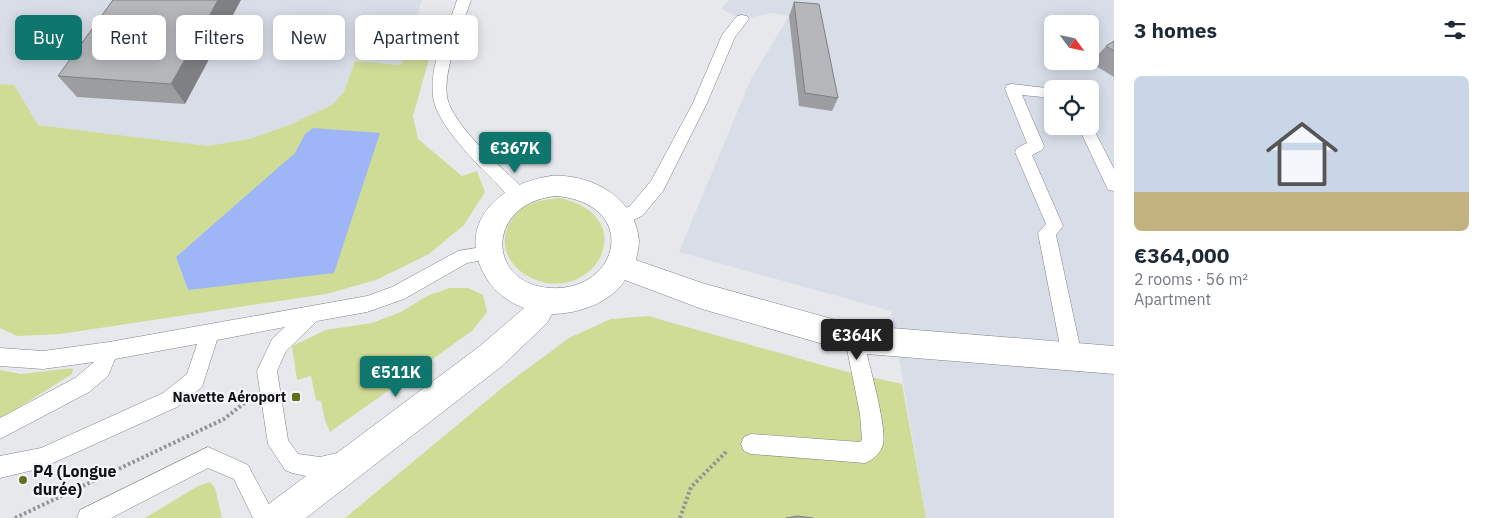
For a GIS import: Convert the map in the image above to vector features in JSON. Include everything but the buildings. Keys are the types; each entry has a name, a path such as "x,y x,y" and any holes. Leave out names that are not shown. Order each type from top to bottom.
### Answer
{"street":[{"path":"556,186 575,188 593,194 608,205 619,219 625,234 625,250 620,266 608,283 589,295 567,301 543,301 524,295 507,284 495,270 488,253 488,236 494,220 504,206 519,195 537,188 556,186"},
{"path":"620,266 702,296 854,338 1114,360"},
{"path":"278,518 491,356 537,314 543,301"}],"lane":[{"path":"464,0 441,74 440,98 449,120 519,195"},
{"path":"619,219 636,211 657,186 700,103 729,35 742,19"},
{"path":"1044,92 1012,90 1036,146 1022,152 1055,226 1047,233 1072,356"},
{"path":"1089,135 1114,185"},
{"path":"0,357 43,360 310,316 367,304 398,293 464,256 488,253"},
{"path":"310,316 279,345 267,371 278,444 292,463 320,468 356,458"},
{"path":"0,466 42,458 170,400 195,380 210,333"},
{"path":"751,444 865,453 873,443 870,414 854,338"},
{"path":"0,429 82,385 101,369 109,350"},
{"path":"88,518 208,456 241,472 266,518"}],"path":[{"path":"15,518 224,419 253,396 270,390"},
{"path":"680,518 691,487 736,443 751,444"}],"shaded area":[{"path":"0,0 422,0 417,15 355,15 355,60 403,60 401,65 355,61 344,92 332,105 289,125 250,139 208,146 38,125 14,85 0,84"},
{"path":"729,0 1114,0 1114,518 926,518 891,311 679,252 751,79 789,16 773,13 742,19 721,9"}],"green space":[{"path":"403,60 429,60 413,116 418,139 462,176 477,171 485,192 464,225 429,254 376,280 326,294 60,334 17,336 0,328 0,84 14,85 38,125 208,146 250,139 289,125 332,105 344,92 355,61 401,65","holes":["296,153 188,290 176,257"]},
{"path":"560,198 585,207 599,221 604,237 602,253 593,267 579,278 560,283 539,281 523,273 511,261 505,245 507,229 522,208 537,202"},
{"path":"450,288 468,288 483,295 487,312 472,331 330,432 321,401 316,400 311,376 297,380 292,346 326,330 372,323 401,312 427,296"},
{"path":"648,316 840,370 902,384 926,518 345,518 507,384 569,338 611,319"},
{"path":"73,368 72,374 0,419 0,370 21,374"},
{"path":"210,482 215,488 222,518 145,518 198,486"}],"water":[{"path":"313,128 380,133 334,273 188,290 176,257 295,153 305,134"}],"place":[{"name":"Navette Aéroport","path":"296,397"},
{"name":"P4 (Longue durée)","path":"23,480"}]}
